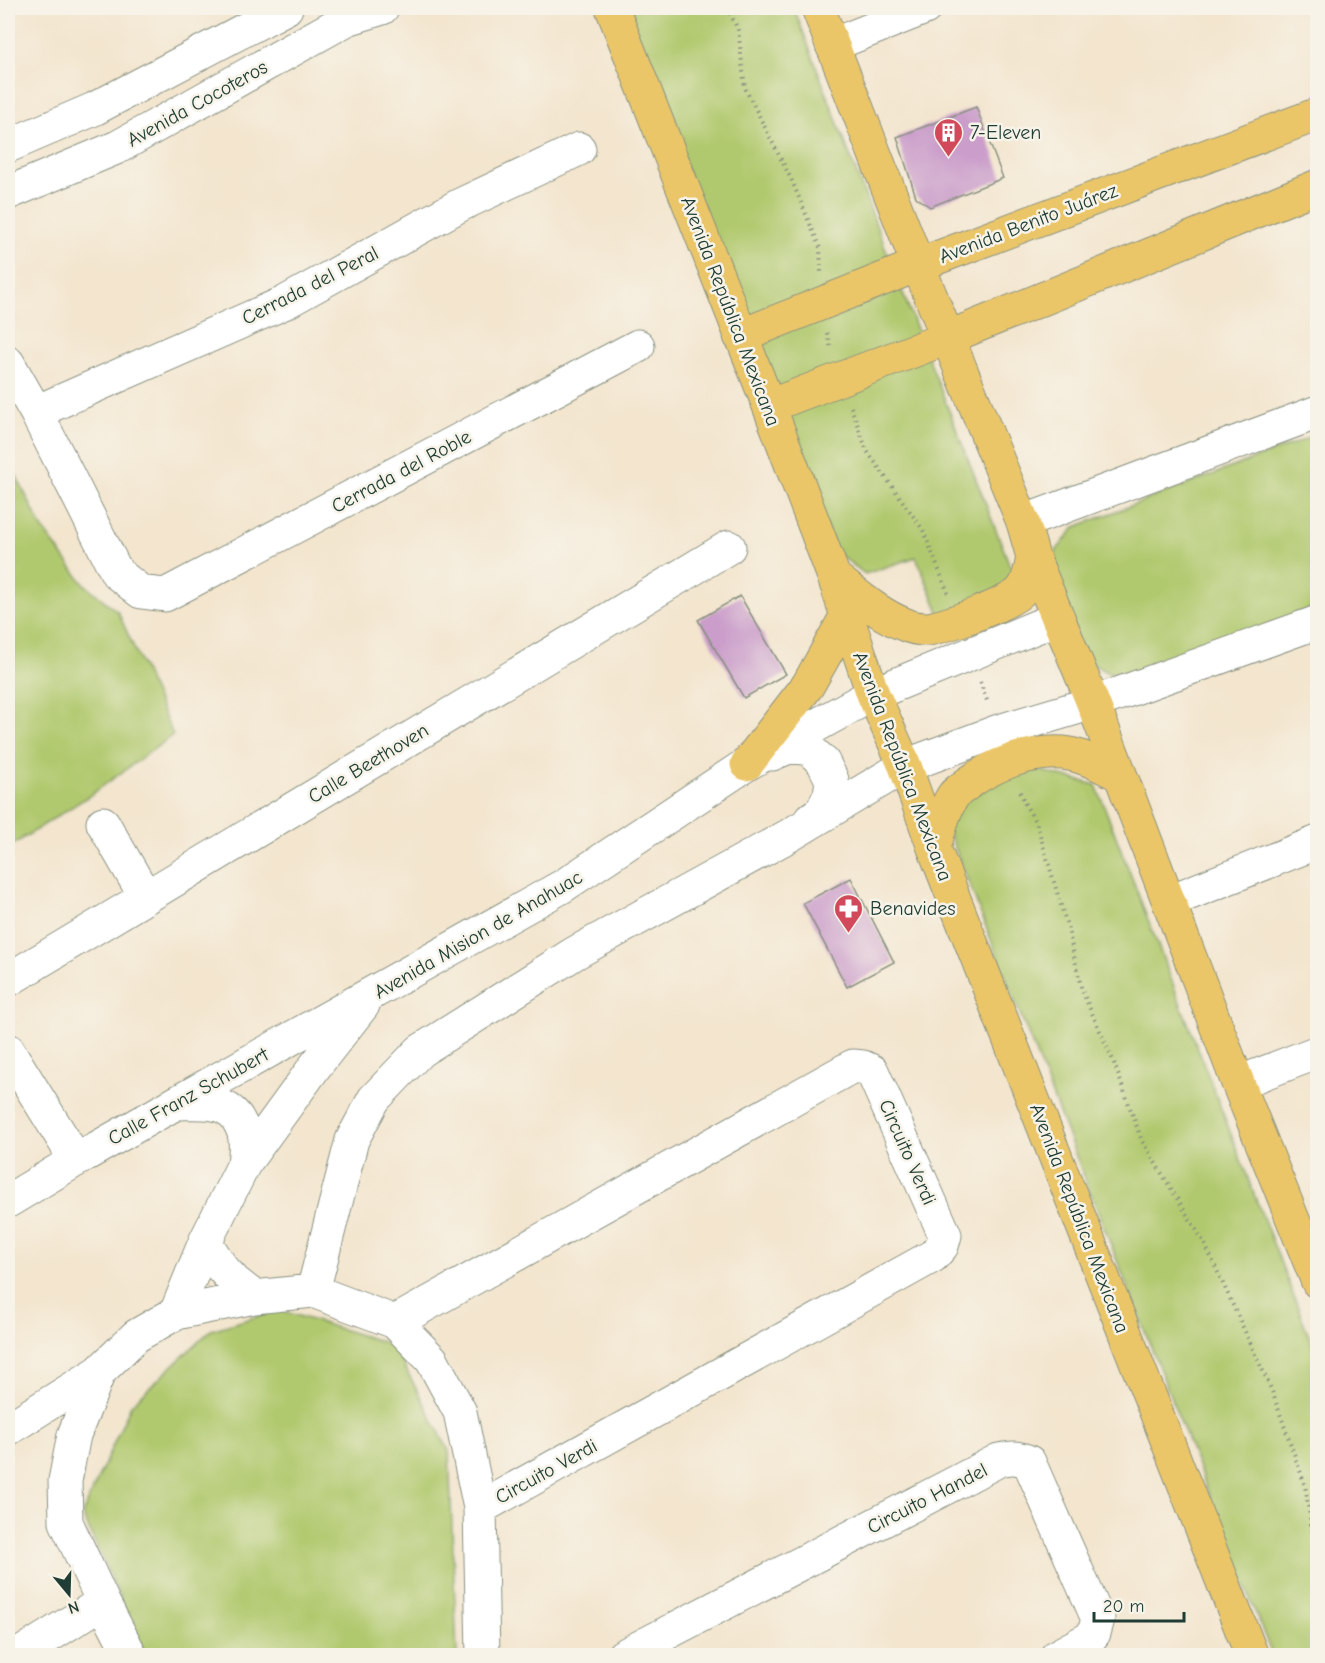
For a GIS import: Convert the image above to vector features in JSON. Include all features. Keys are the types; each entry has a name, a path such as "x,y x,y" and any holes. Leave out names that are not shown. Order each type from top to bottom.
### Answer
{"main road":[{"name":"Avenida República Mexicana","path":"612,8 769,406 834,577 873,694 905,766 934,848 1252,1656"},
{"path":"818,8 947,338 1023,522 1033,557 1093,703 1238,1083 1316,1273"},
{"name":"Avenida Benito Juárez","path":"740,336 918,265 1317,114"},
{"path":"769,406 947,338 1317,186"},
{"path":"834,577 882,614 907,626 927,629 958,621 1012,599 1021,592 1027,582 1033,557"},
{"path":"747,764 808,685 846,617"},
{"path":"934,848 941,820 954,794 982,773 1004,746 1023,757 1064,753 1086,758 1120,775"}],"street":[{"path":"8,146 94,109 286,8"},
{"name":"Avenida Cocoteros","path":"8,193 118,147 347,19 382,8"},
{"path":"832,45 926,8"},
{"name":"Cerrada del Peral","path":"36,412 286,302 460,205 579,149"},
{"name":"Cerrada del Roble","path":"36,412 117,573 141,592 165,595 638,346"},
{"path":"8,363 36,412"},
{"path":"1023,522 1317,412"},
{"name":"Calle Beethoven","path":"8,980 729,547"},
{"name":"Avenida Mision de Anahuac","path":"176,1313 205,1242 244,1164 371,994 563,886 747,764 873,694 1058,618"},
{"name":"Avenida Mision de Anahuac","path":"313,1291 352,1140 374,1099 420,1051 575,953 790,835 905,766 1004,746 1093,703 1317,622"},
{"name":"Avenida Mision de Anahuac","path":"747,764 791,746 809,749 822,762 832,780 830,795 822,811 790,835"},
{"path":"103,823 145,896"},
{"path":"1170,902 1317,842"},
{"name":"Calle Franz Schubert","path":"8,1202 76,1160 371,994"},
{"path":"8,1050 76,1160"},
{"path":"1238,1083 1317,1052"},
{"name":"Circuito Verdi","path":"395,1322 853,1066 872,1071 945,1235 942,1246 933,1256 480,1508"},
{"path":"176,1103 222,1105 233,1113 241,1124 245,1138 244,1164"},
{"path":"205,1242 222,1268 254,1297"},
{"path":"8,1429 99,1372 136,1336 176,1313 254,1297 313,1291 395,1322 432,1360 460,1412 480,1508 483,1656"},
{"path":"99,1372 74,1435 65,1481 66,1522 131,1656"},
{"name":"Circuito Handel","path":"623,1656 999,1460 1010,1457 1029,1462 1098,1619 1090,1638 1057,1656"},
{"path":"17,1656 103,1602"}],"path":[{"path":"727,8 738,29 745,88 792,181 820,248 821,304 830,344 867,451 923,530 958,621"},
{"path":"969,655 1025,804 1037,825 1068,929 1082,991 1113,1060 1142,1141 1205,1244 1272,1391 1305,1485 1317,1569"}],"green space":[{"path":"624,8 794,8 1014,576 1006,594 943,621 916,557 865,574 836,552"},
{"path":"1317,435 1317,606 1142,674 1110,674 1085,660 1052,575 1056,551 1075,527"},
{"path":"8,459 42,528 83,583 118,612 173,735 92,794 8,848"},
{"path":"1034,769 1096,785 1317,1357 1317,1655 1272,1655 946,825 958,804 989,786"},
{"path":"279,1310 393,1345 449,1451 457,1655 146,1655 82,1514 131,1405 211,1330"}],"building":[{"name":"7-Eleven","path":"976,107 1003,178 930,207 916,197 897,137"},
{"path":"740,596 786,674 744,698 698,620"},
{"name":"Benavides","path":"851,878 894,962 847,987 803,903"}],"place":[{"name":"7-Eleven","path":"949,158"},
{"name":"Benavides","path":"849,934"}]}
